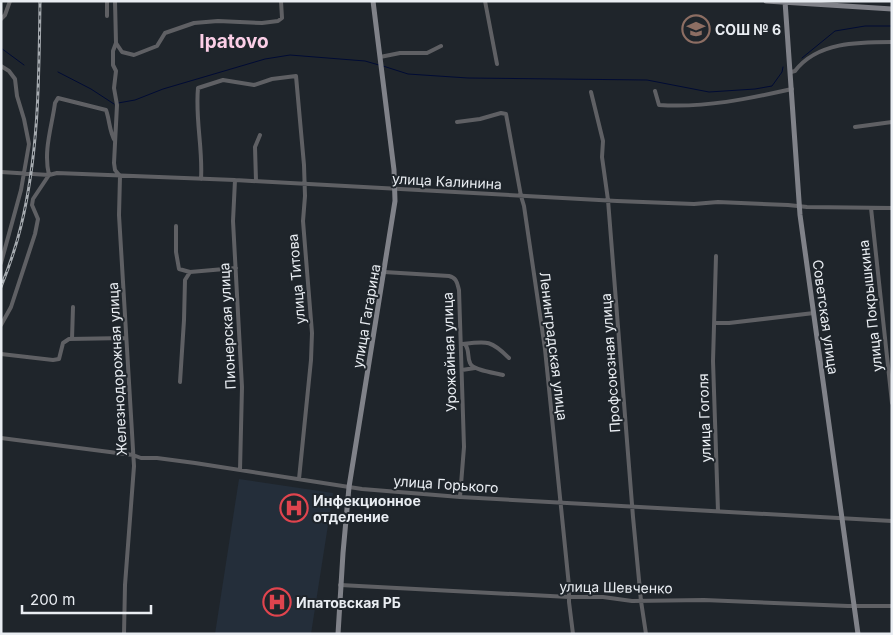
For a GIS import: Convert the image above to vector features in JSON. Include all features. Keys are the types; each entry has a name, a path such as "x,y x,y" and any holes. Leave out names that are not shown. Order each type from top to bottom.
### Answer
{"street":[{"path":"1,19 5,15 10,1"},
{"path":"107,1 107,16"},
{"path":"116,1 116,43 122,52 134,55 157,46 164,33 194,24 218,21 262,23 281,19 281,1"},
{"name":"улица Гагарина","path":"338,634 340,585 349,487 384,272 395,189 373,1"},
{"path":"485,1 497,64"},
{"path":"766,1 892,9"},
{"name":"Советская улица","path":"785,2 799,206 858,634"},
{"path":"791,72 795,71 802,62 824,49 869,42 892,42"},
{"name":"Железнодорожная улица","path":"116,43 113,48 113,65 116,72 114,88 117,103 114,170 120,176 118,199 133,455 132,497 124,589 124,634"},
{"path":"380,59 400,53 427,53 441,46"},
{"path":"1,66 9,70 15,79 28,144 28,156 21,190 1,262"},
{"name":"улица Титова","path":"201,179 202,163 196,105 198,88 223,80 254,85 296,76 305,185 302,221 312,333 299,479"},
{"path":"655,91 658,96 659,105 676,106 741,101 792,89"},
{"name":"Профсоюзная улица","path":"591,92 602,141 602,157 608,200 640,601 646,634"},
{"path":"1,325 12,307 35,234 38,219 32,205 33,200 49,175 47,165 48,143 54,102 58,98 106,110 109,118 110,134 114,141"},
{"name":"Ленинградская улица","path":"457,122 472,121 506,113 524,206 545,349 573,634"},
{"path":"855,127 892,122"},
{"path":"256,182 255,147 260,135"},
{"name":"улица Калинина","path":"1,172 235,180 608,200 892,208"},
{"name":"Пионерская улица","path":"235,180 233,221 242,387 240,470"},
{"name":"улица Покрышкина","path":"871,208 892,403"},
{"path":"176,226 176,262 179,269 190,272 236,268"},
{"path":"1,238 8,239"},
{"name":"улица Гоголя","path":"716,256 713,361 718,511"},
{"path":"180,382 185,280 190,272"},
{"name":"Урожайная улица","path":"384,272 449,276 456,279 459,290 463,344 464,447 460,497"},
{"path":"72,339 73,307"},
{"path":"715,323 814,313"},
{"path":"1,354 59,359 63,343 72,339 126,338"},
{"path":"475,368 470,363 468,350 463,344 478,341 494,344 509,358"},
{"path":"462,370 475,368 503,375"},
{"name":"улица Горького","path":"1,438 133,455 141,458 157,458 349,487 460,497 892,521"},
{"name":"улица Шевченко","path":"340,585 569,598 604,597 640,601 704,600 892,606"}],"shaded area":[{"path":"239,479 333,493 311,634 215,634"}],"waterway":[{"path":"802,58 835,31 865,26 892,26"},
{"path":"1,48 24,65"},
{"path":"118,103 135,100 163,89 265,59 290,55 365,61 379,65"},
{"path":"383,66 408,74 468,78 647,80 709,92 772,86 782,72 783,67"},
{"path":"58,72 91,89 114,104"}],"railway":[{"path":"1,287 19,234 27,198 35,142 40,1"}],"place":[{"name":"СОШ № 6","path":"696,29"},
{"name":"Инфекционное отделение","path":"294,508"},
{"name":"Ипатовская РБ","path":"277,602"}],"district":[{"name":"Ipatovo","path":"234,41"}]}
